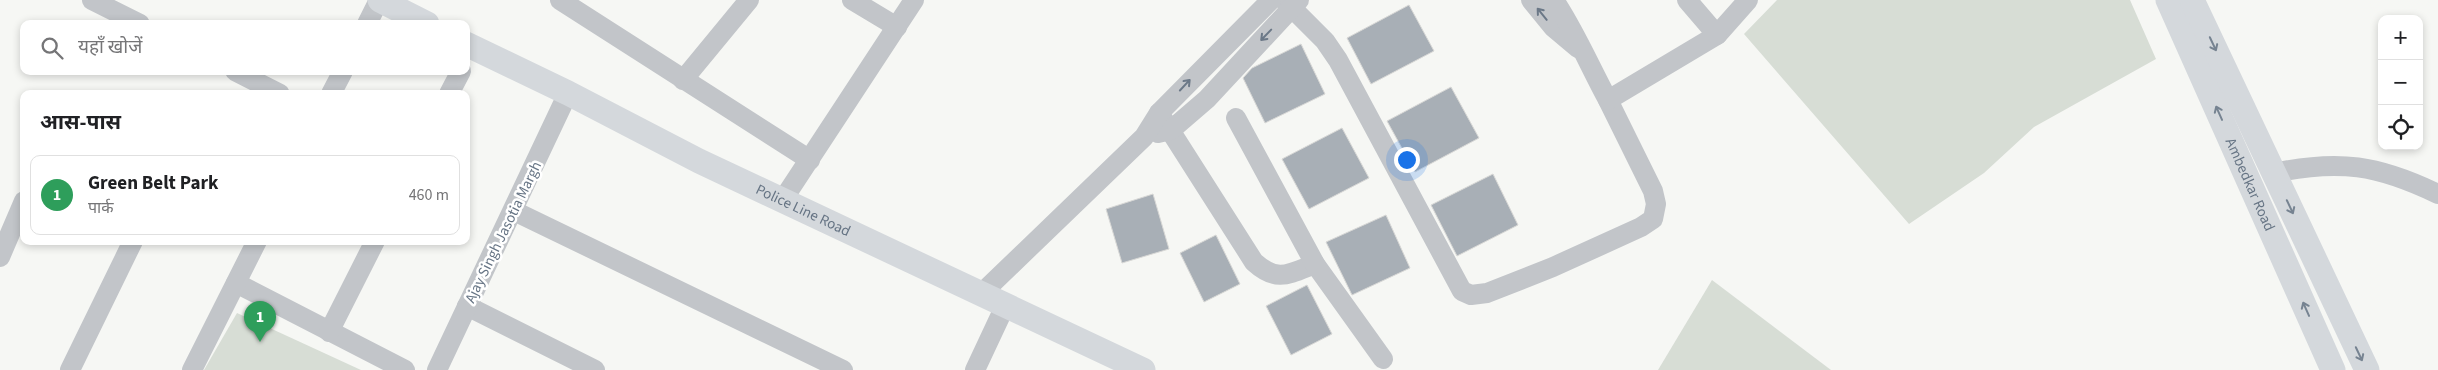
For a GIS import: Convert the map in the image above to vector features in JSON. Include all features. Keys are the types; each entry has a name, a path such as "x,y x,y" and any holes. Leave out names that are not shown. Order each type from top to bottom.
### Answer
{"main road":[{"path":"380,0 418,20"},
{"name":"Ambedkar Road","path":"2168,0 2333,370"},
{"path":"2192,0 2367,370"},
{"name":"Police Line Road","path":"470,51 568,93 699,161 782,201 1143,370"}],"street":[{"path":"92,0 132,20"},
{"path":"369,20 380,0"},
{"path":"560,0 810,160"},
{"path":"683,80 749,0"},
{"path":"852,0 897,27"},
{"path":"782,201 914,0"},
{"path":"981,294 1144,137 1159,113 1271,0"},
{"path":"1531,0 1553,28 1580,49"},
{"path":"1144,137 1171,130 1208,99 1292,2 1325,41 1362,100 1462,291 1471,295 1487,293 1553,268 1641,227 1653,219 1656,204 1653,191 1608,100 1580,49 1575,34 1554,0"},
{"path":"1687,0 1717,36"},
{"path":"1608,100 1717,36 1748,0"},
{"path":"243,75 272,90"},
{"path":"333,90 341,75"},
{"path":"451,90 459,75"},
{"name":"Ajay Singh Jasotia Margh","path":"437,370 568,93"},
{"path":"1159,113 1254,262 1262,270 1273,275 1281,275 1315,264"},
{"path":"1236,118 1315,264 1383,359"},
{"path":"2274,173 2308,166 2355,166 2422,186 2438,194"},
{"path":"0,257 6,222 20,206"},
{"path":"514,210 843,370"},
{"path":"70,370 131,245"},
{"path":"192,370 255,245"},
{"path":"329,332 373,245"},
{"path":"236,283 405,370"},
{"path":"467,306 595,370"},
{"path":"974,370 1005,306"}],"shaded area":[{"path":"1777,0 2130,0 2156,59 2034,127 1984,173 1909,224 1744,34"},
{"path":"1712,280 1831,370 1658,370"},
{"path":"237,313 361,370 204,370"}],"building":[{"path":"1409,5 1434,51 1371,84 1347,38"},
{"path":"1301,44 1325,94 1265,123 1243,78 1252,68"},
{"path":"1451,87 1479,138 1415,172 1387,121"},
{"path":"1342,128 1369,178 1309,209 1282,159"},
{"path":"1493,174 1518,225 1457,256 1431,205"},
{"path":"1153,194 1169,249 1122,263 1106,209"},
{"path":"1386,215 1410,268 1352,295 1326,242"},
{"path":"1216,235 1240,284 1204,302 1180,253"},
{"path":"1307,285 1332,334 1291,355 1266,306"}],"place":[{"name":"Green Belt Park","path":"260,342"}]}
